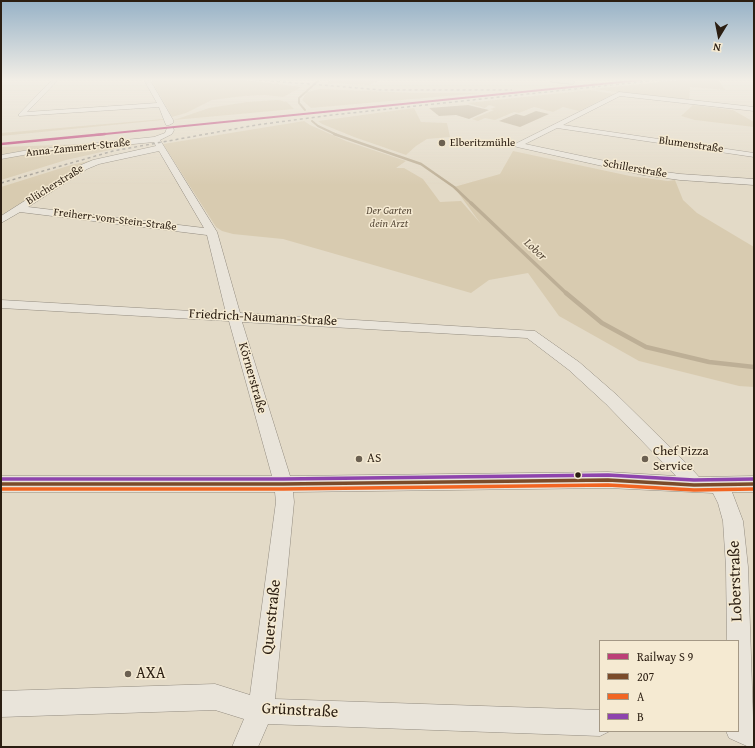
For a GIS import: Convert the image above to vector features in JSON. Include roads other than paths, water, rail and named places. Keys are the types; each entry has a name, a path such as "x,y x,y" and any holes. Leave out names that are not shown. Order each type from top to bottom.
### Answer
{"street":[{"path":"156,139 168,134 170,126 166,115"},
{"path":"557,126 579,115"},
{"name":"Schillerstraße","path":"557,126 517,145 657,174 754,182"},
{"name":"Blumenstraße","path":"557,126 754,155"},
{"name":"Körnerstraße","path":"156,139 160,148 165,153 212,232 234,317 282,484"},
{"name":"Anna-Zammert-Straße","path":"1,157 29,152 119,144 156,139"},
{"name":"Blücherstraße","path":"1,220 84,167 96,162 160,148"},
{"path":"744,182 754,189"},
{"name":"Freiherr-vom-Stein-Straße","path":"18,209 212,232"},
{"name":"Friedrich-Naumann-Straße","path":"1,304 526,333 536,337 574,366 612,400 683,470 694,485"},
{"path":"1,484 282,484 608,480 694,485 754,484"},
{"name":"Querstraße","path":"245,747 261,711 285,502 282,484"},
{"name":"Loberstraße","path":"718,485 727,501 733,521 744,731"},
{"name":"Grünstraße","path":"1,704 215,697 261,711 599,723"}],"waterway":[{"name":"Lober","path":"312,121 318,126 337,135"},
{"name":"Lober","path":"334,134 421,164 454,187 472,204"},
{"name":"Lober","path":"471,203 567,294"},
{"name":"Lober","path":"566,293 602,323 646,347 709,362 754,367"}],"railway":[{"path":"1,183 113,151 256,125 333,115"}],"place":[{"name":"Elberitzmühle","path":"442,143"},
{"name":"AS","path":"359,459"},
{"name":"Chef Pizza Service","path":"645,459"},
{"name":"AXA","path":"128,674"}],"park label":[{"name":"Der Garten dein Arzt","path":"389,217"}]}
